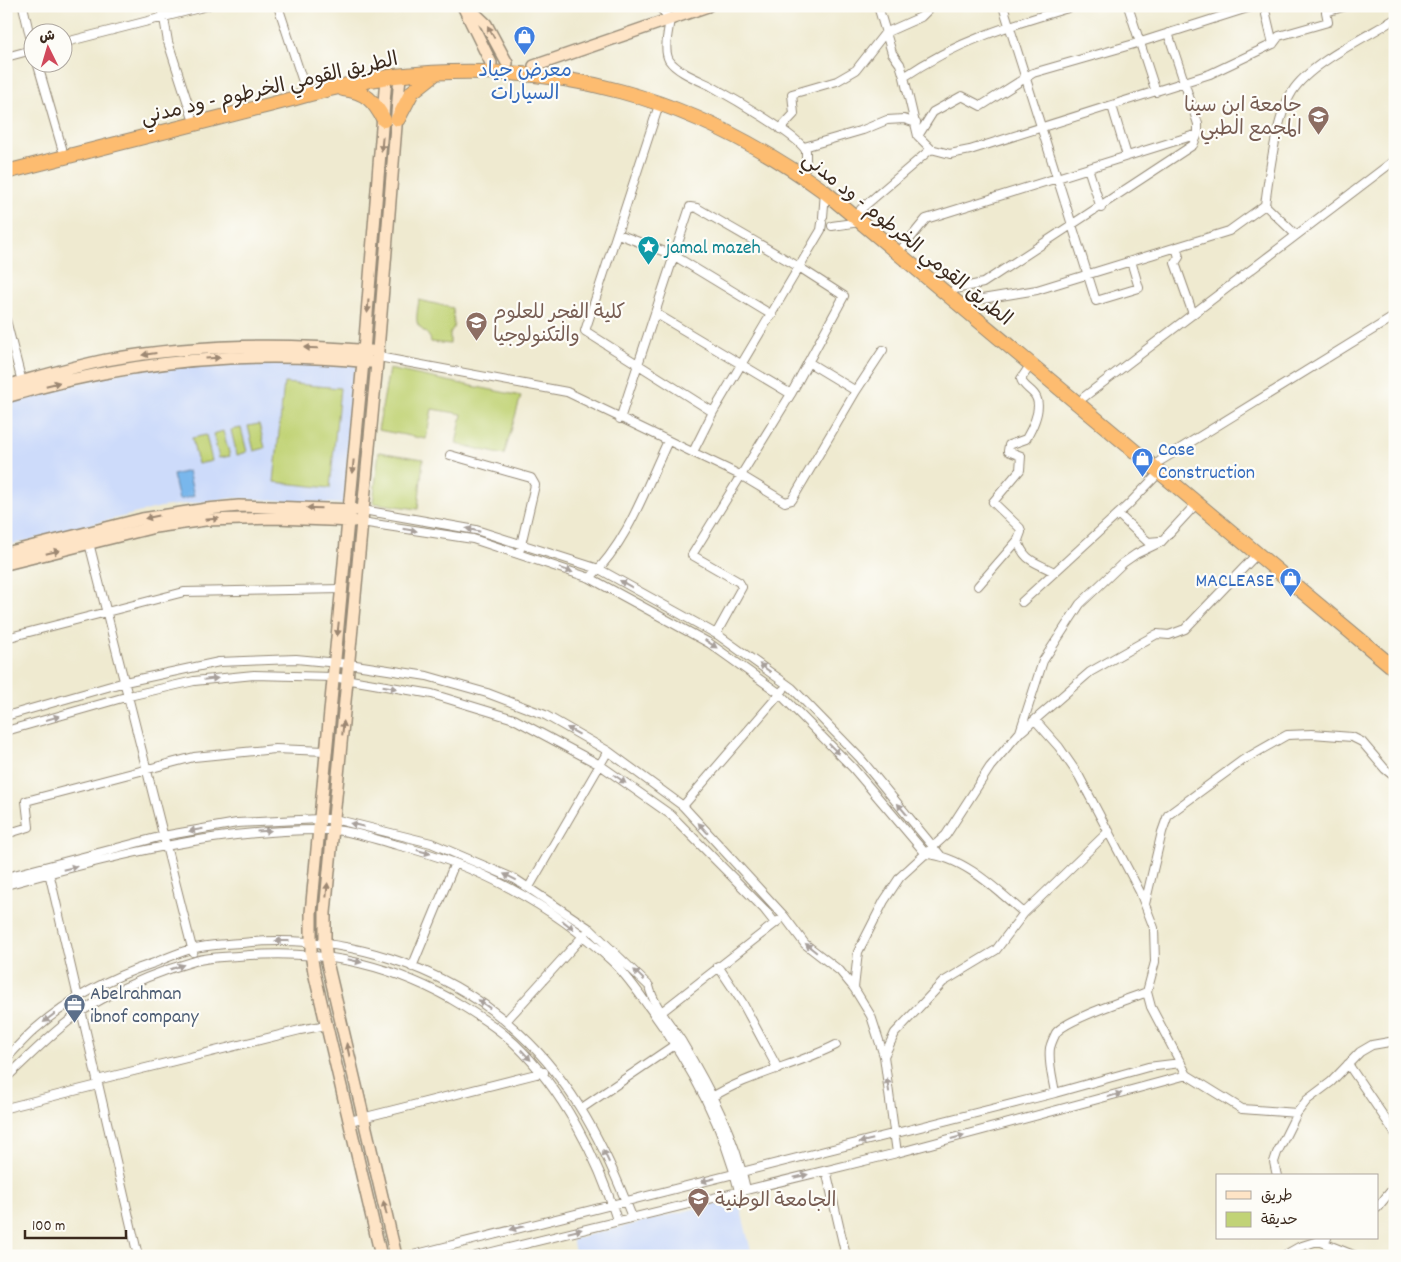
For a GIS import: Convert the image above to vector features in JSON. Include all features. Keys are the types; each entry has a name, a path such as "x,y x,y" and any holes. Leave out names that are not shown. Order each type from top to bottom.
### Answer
{"highway":[{"name":"الطريق القومي الخرطوم - ود مدني","path":"6,162 397,67 506,63 596,76 663,94 710,113 749,132 806,167 1031,364 1160,466 1395,658"},
{"name":"الطريق القومي الخرطوم - ود مدني","path":"6,172 337,88 393,77 471,72 535,75 595,85 660,102 706,120 746,140 861,215 904,246 1084,397 1198,503 1395,669"},
{"path":"337,88 354,90 368,97 391,119 412,92 436,73"}],"street":[{"path":"23,6 27,22"},
{"path":"162,6 168,42 192,116"},
{"path":"72,41 207,6"},
{"path":"278,6 305,88"},
{"path":"658,6 670,18"},
{"path":"534,66 708,6"},
{"path":"878,6 892,53 900,64 918,136 931,149 950,154 1112,106 1210,74 1274,44 1279,36 1328,22 1326,12 1346,6"},
{"path":"780,129 794,114 792,94 836,81 856,70 885,33 920,17 932,6"},
{"path":"1003,6 1096,301 1139,288 1130,261"},
{"path":"904,77 963,43 1075,6"},
{"path":"1128,6 1156,92"},
{"path":"918,136 933,112 962,96 982,106 1026,77 1041,70 1141,42 1254,6"},
{"path":"1264,6 1274,44"},
{"path":"470,7 491,63"},
{"path":"470,7 486,24 506,63"},
{"path":"670,18 667,50 670,60 685,72 739,102 804,147 807,155 806,167"},
{"path":"970,301 1037,290 1228,231 1264,204 1277,134 1291,93 1310,72 1395,20"},
{"path":"955,288 983,283 1194,146 1198,134 1198,124 1168,33"},
{"path":"6,57 22,53"},
{"path":"40,72 62,148"},
{"path":"393,77 379,358 361,522 348,679 333,824 325,943 326,955 396,1256"},
{"path":"660,102 585,332 638,363 713,412"},
{"path":"1112,106 1126,156"},
{"path":"381,1256 327,1025 311,954 310,941 319,825 358,412 391,119"},
{"path":"804,147 863,130 887,120 904,119 916,123"},
{"path":"904,246 926,219 1198,134"},
{"path":"825,225 861,215 931,149"},
{"path":"1084,397 1395,160"},
{"path":"1088,168 1100,208"},
{"path":"693,452 713,412 825,225 825,192"},
{"path":"1264,204 1296,235"},
{"path":"620,419 690,207 698,208 799,267 844,296 791,394 692,555 739,582 742,587 716,634"},
{"path":"618,234 674,255 772,315"},
{"path":"1176,247 1179,257 1176,263 1193,314"},
{"path":"655,313 791,394"},
{"path":"1022,602 1118,514 1160,466 1395,316"},
{"path":"6,320 24,386"},
{"path":"6,386 24,386 154,364 220,357 330,353 379,358 567,392 742,476 785,502 792,500 856,391 883,350"},
{"path":"808,362 856,391"},
{"path":"978,586 1018,540 1021,532 1020,528 993,502 1020,470 1021,456 1008,451 1009,445 1026,439 1034,423 1037,400 1021,379 1031,364"},
{"path":"6,397 24,386"},
{"path":"358,412 372,414"},
{"path":"590,578 618,545 634,518 668,441"},
{"path":"450,455 533,480 535,485 518,554"},
{"path":"1020,732 1043,661 1080,604 1123,563 1136,554 1157,546 1198,503"},
{"path":"6,564 160,516 225,507 349,515 363,510 476,530 521,544 599,569 716,634 788,685 860,758 940,855"},
{"path":"1118,514 1148,542 1163,540"},
{"path":"349,515 361,522 473,540 590,578 709,642 779,693 850,764 926,854 940,855 979,877 1024,913"},
{"path":"6,553 88,538"},
{"path":"88,538 192,949 197,960"},
{"path":"1018,540 1021,552 1025,556 1054,572"},
{"path":"854,988 858,952 884,901 900,877 950,829 990,768 1020,732 1090,672 1157,634 1169,635 1185,629 1257,554"},
{"path":"6,638 184,592 342,589"},
{"path":"6,716 125,682 219,662 296,659 335,662 427,676 487,693 545,716 608,751 683,806 784,916 805,944 840,971 854,988 871,1016 884,1056 896,1133 897,1153"},
{"path":"6,731 129,696 194,681 245,676 333,677 432,694 514,719 600,765 672,815 764,909 775,923"},
{"path":"683,806 779,693 788,685"},
{"path":"1035,720 1059,747 1079,776 1145,904 1154,928 1155,962 1147,992 1150,1007 1188,1075 1242,1109 1297,1113"},
{"path":"1145,904 1162,832 1168,815 1243,760 1286,735 1312,734 1352,737 1362,742 1385,769 1395,776"},
{"path":"6,834 29,827 25,805 26,801 31,798 187,759 285,748 326,751"},
{"path":"529,887 608,751"},
{"path":"850,764 860,758"},
{"path":"6,885 49,869 163,836 237,823 319,825"},
{"path":"333,824 428,852 455,863 550,911 614,962 658,1014 678,1043 710,1098 739,1172 743,1190"},
{"path":"6,877 230,834 319,825 333,824 431,844 472,859 529,887 590,929 649,986 658,1014"},
{"path":"884,1056 895,1033 944,982 996,950 1024,913 1108,831"},
{"path":"412,967 455,863"},
{"path":"49,869 138,1256"},
{"path":"658,1014 784,916"},
{"path":"506,1021 590,929"},
{"path":"6,1059 34,1030 78,998 123,974 192,949 253,942 310,941 376,953 436,977 478,1000 506,1021 553,1069 582,1108 632,1217"},
{"path":"6,1078 60,1028 100,1000 134,983 197,960 282,953 326,955 381,968 438,992 469,1010 512,1042 541,1073 570,1116 612,1204 617,1220"},
{"path":"718,966 742,1002 778,1068"},
{"path":"1055,1094 1049,1061 1050,1046 1056,1033 1063,1027 1087,1016 1147,992"},
{"path":"6,1108 300,1030 327,1025"},
{"path":"1277,1174 1274,1162 1297,1113 1307,1100 1331,1082 1360,1052 1372,1046 1395,1041"},
{"path":"582,1108 678,1043"},
{"path":"710,1098 730,1087 809,1058 836,1045"},
{"path":"409,1256 1055,1094 1148,1067 1181,1063"},
{"path":"1348,1064 1395,1133"},
{"path":"350,1121 553,1069"},
{"path":"476,1256 897,1153 1188,1075"},
{"path":"1032,1099 1035,1117"},
{"path":"826,1170 846,1256"},
{"path":"1378,1207 1395,1186"},
{"path":"544,1221 550,1237"},
{"path":"1283,1256 1314,1240"},
{"path":"1318,1240 1356,1256"},
{"path":"510,1247 512,1256"}],"shaded area":[{"path":"210,360 356,365 345,504 235,498 209,501 161,507 6,546 6,401 135,369"},
{"name":"الجامعة الوطنية","path":"738,1198 751,1251 733,1256 576,1256 572,1239"}],"green space":[{"path":"419,300 453,308 454,327 450,333 450,344 431,342 429,336 420,328 417,322"},
{"path":"389,369 521,396 504,455 456,444 462,414 432,409 426,439 378,430"},
{"path":"284,383 340,388 330,488 274,482"},
{"path":"259,424 265,448 254,451 248,426"},
{"path":"241,428 247,452 237,455 231,430"},
{"path":"223,431 230,456 219,458 213,434"},
{"path":"206,435 212,461 198,464 192,438"},
{"path":"379,452 423,459 418,509 373,503"}],"water":[{"path":"188,471 194,496 179,500 173,475"}],"place":[{"name":"معرض جياد السيارات","path":"525,56"},
{"name":"جامعة ابن سينا المجمع الطبي","path":"1318,135"},
{"name":"jamal mazeh","path":"649,265"},
{"name":"كلية الفجر للعلوم والتكنولوجيا","path":"477,341"},
{"name":"Case Construction","path":"1142,478"},
{"name":"MACLEASE","path":"1290,598"},
{"name":"Abelrahman ibnof company","path":"74,1023"},
{"name":"الجامعة الوطنية","path":"699,1218"}]}
